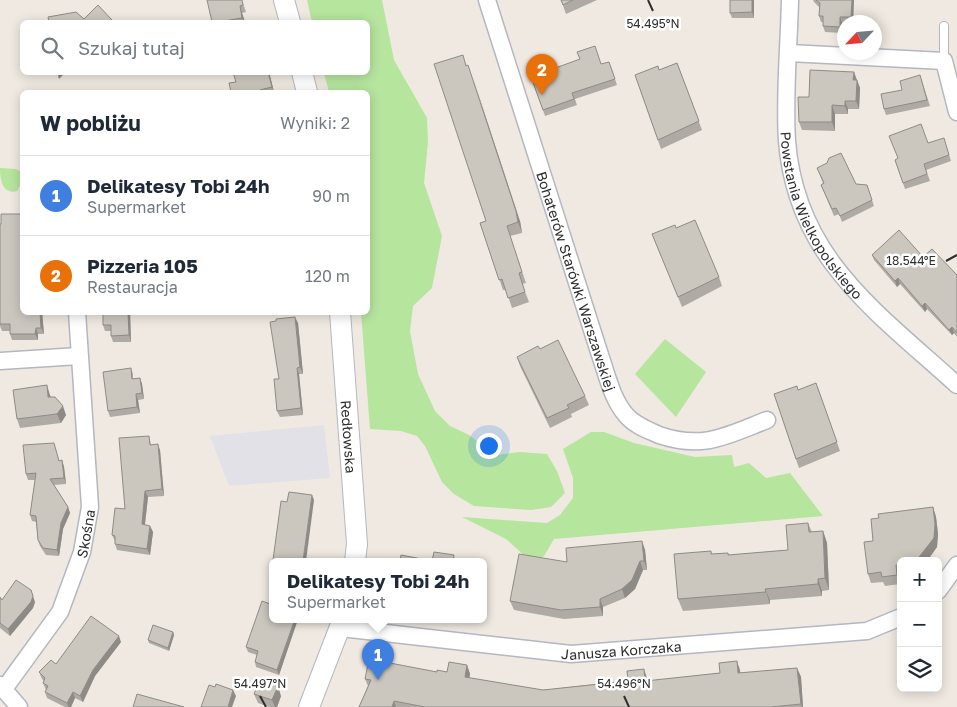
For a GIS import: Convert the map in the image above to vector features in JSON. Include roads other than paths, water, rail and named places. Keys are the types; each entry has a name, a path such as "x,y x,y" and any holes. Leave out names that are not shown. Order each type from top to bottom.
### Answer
{"street":[{"path":"284,0 289,20"},
{"name":"Bohaterów Starówki Warszawskiej","path":"487,0 600,355 619,404 627,416 644,428 673,439 691,443 718,439 767,420"},
{"name":"Powstania Wielkopolskiego","path":"790,0 786,116 790,165 802,212 822,250 848,284 957,385"},
{"path":"789,53 944,61 957,112"},
{"path":"303,75 306,90"},
{"name":"Skośna","path":"2,687 60,612 82,552 90,507 77,315"},
{"name":"Redłowska","path":"340,315 351,444 357,544 355,558"},
{"path":"0,362 79,356"},
{"path":"942,586 957,565"},
{"name":"Janusza Korczaka","path":"342,624 571,654 866,631 897,619"},
{"path":"308,707 342,624"},
{"path":"2,687 19,707"}],"lane":[{"path":"944,26 944,61"}],"place":[{"name":"Pizzeria 105","path":"542,95"},
{"name":"Delikatesy Tobi 24h","path":"378,680"}]}
